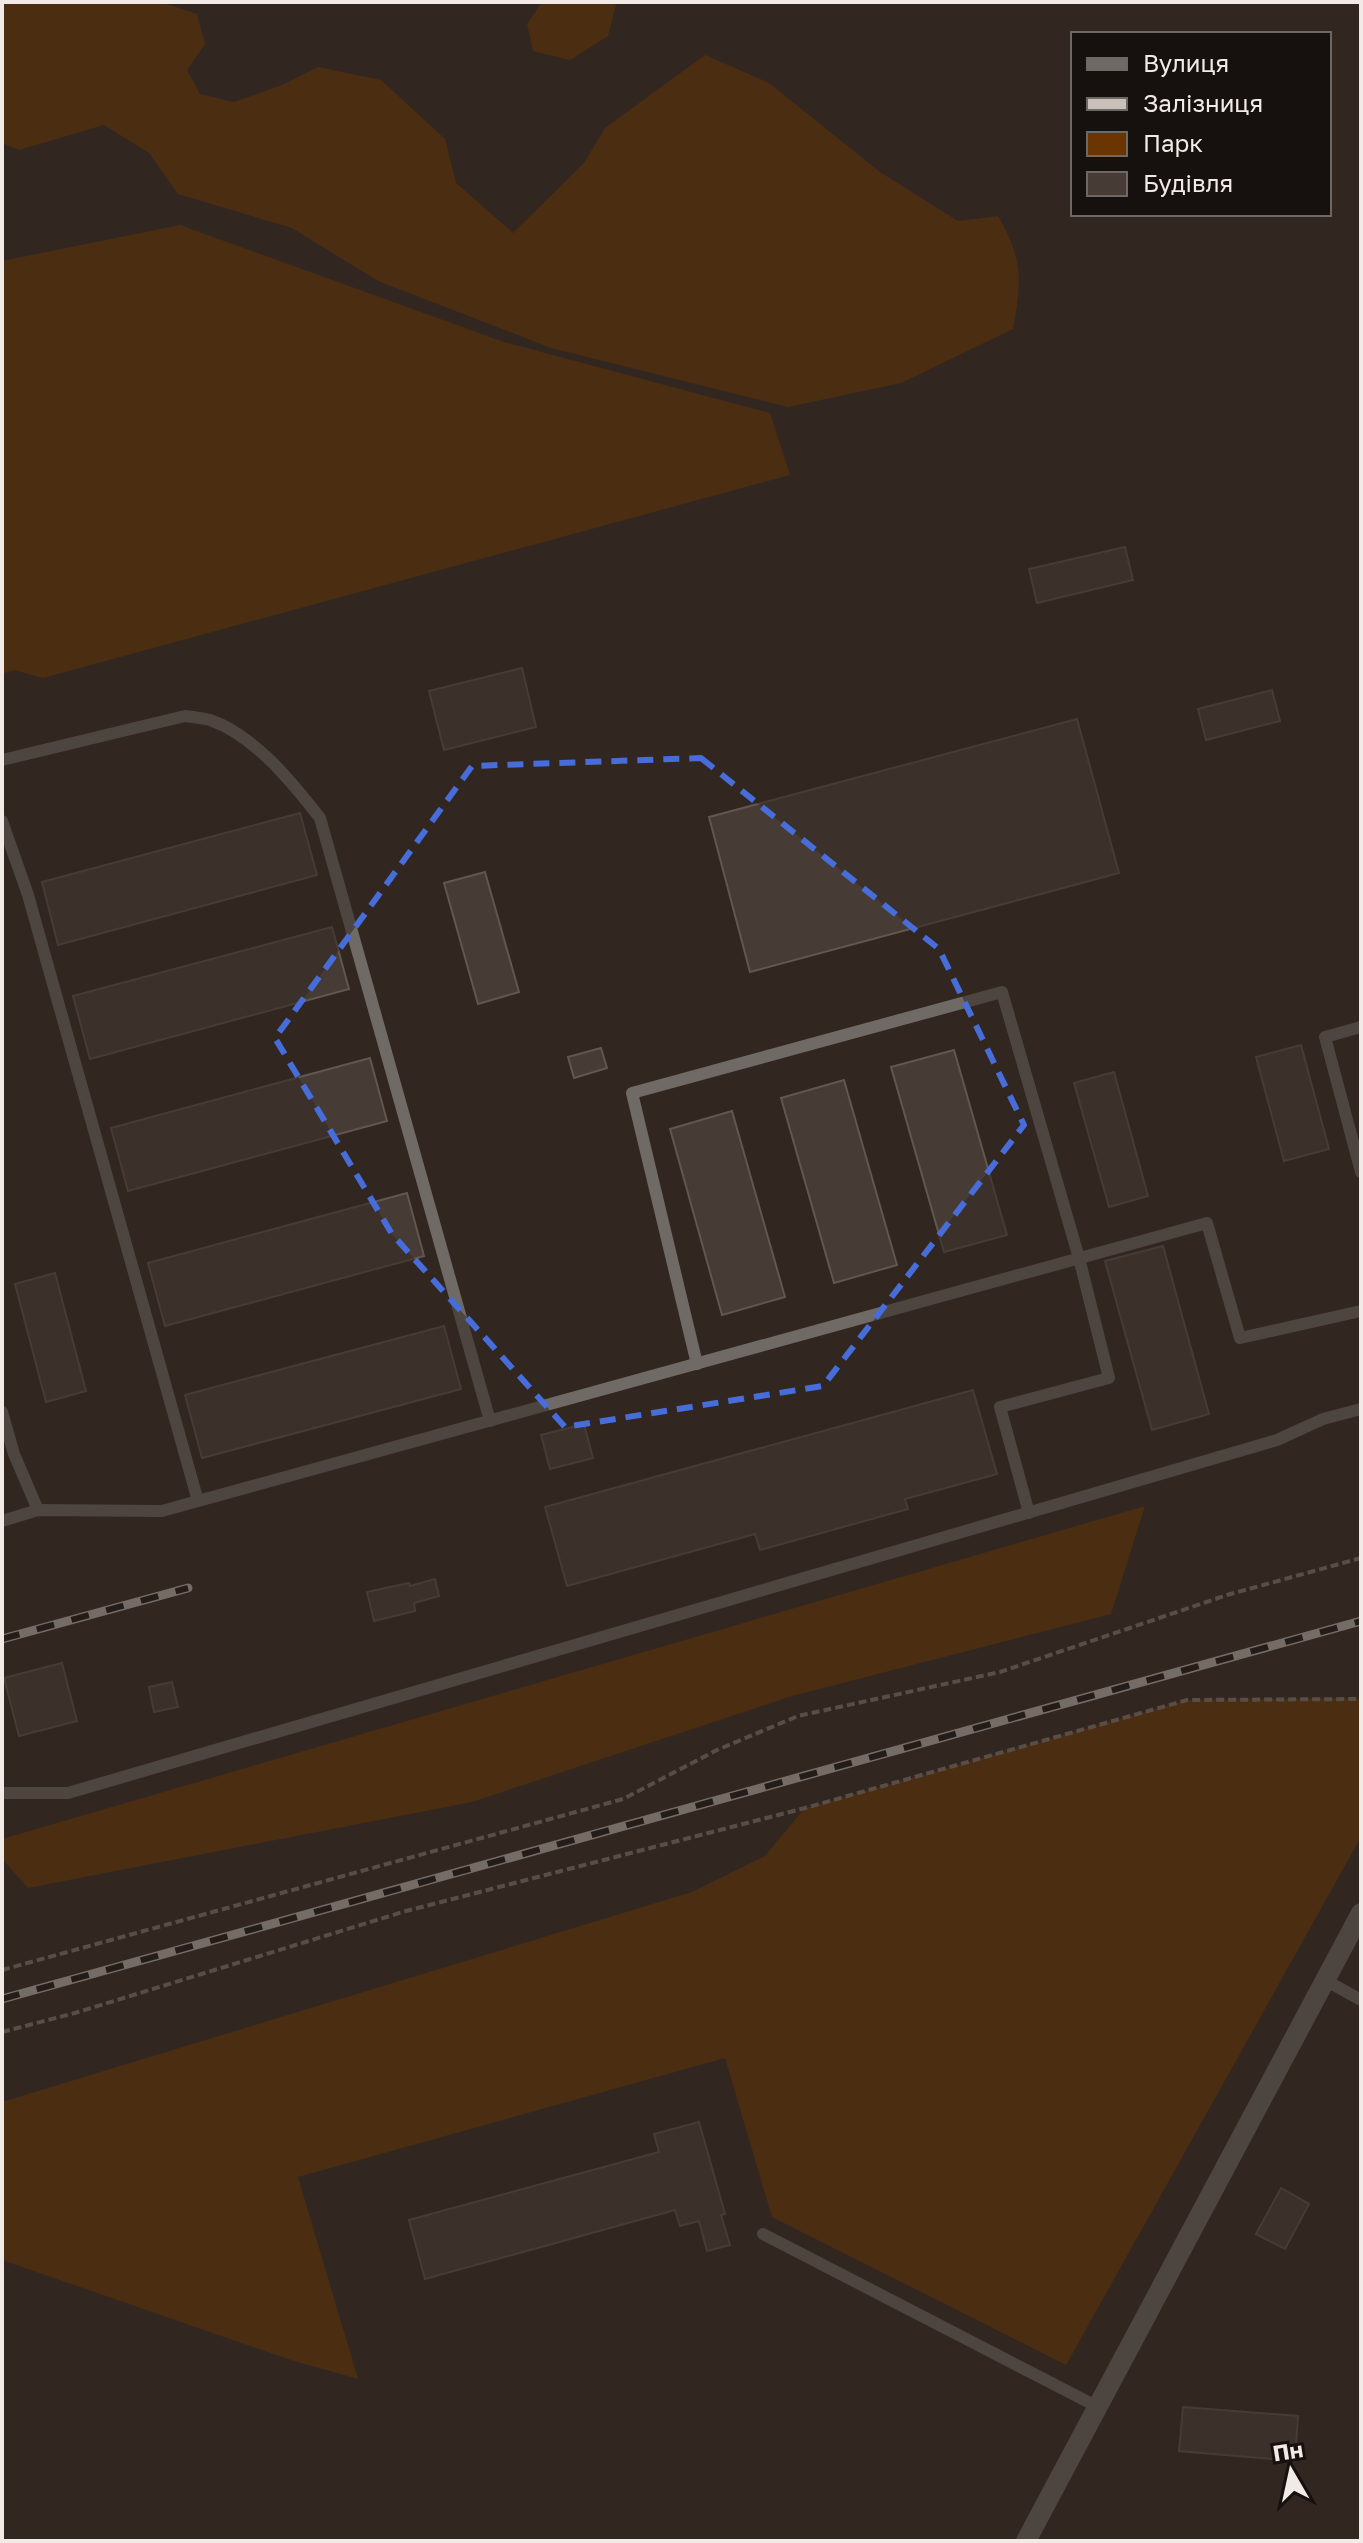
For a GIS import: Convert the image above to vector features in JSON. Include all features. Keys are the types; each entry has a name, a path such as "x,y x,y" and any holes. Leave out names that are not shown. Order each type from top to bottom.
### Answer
{"street":[{"path":"1026,2541 1361,1913"}],"lane":[{"path":"2,760 185,716 211,720 243,738 287,776 320,818 490,1421"},
{"path":"2,821 28,895 198,1501"},
{"path":"697,1364 632,1093 1002,992 1079,1258 1109,1378 1000,1407 1029,1513"},
{"path":"1361,1027 1325,1037 1361,1172"},
{"path":"2,1521 38,1510 162,1511 1207,1223 1240,1338 1361,1311"},
{"path":"2,1793 68,1793 1277,1440 1323,1419 1361,1409"},
{"path":"2,1412 14,1454 38,1510"},
{"path":"1325,1980 1361,2000"},
{"path":"763,2234 1098,2407"}],"path":[{"path":"2,1970 623,1799 717,1750 798,1716 1000,1672 1227,1595 1361,1558"},
{"path":"2,2032 75,2013 406,1911 805,1808 1187,1700 1361,1699"}],"highlighted area":[{"path":"701,758 939,949 1024,1125 823,1386 565,1427 392,1234 275,1038 472,766"}],"green space":[{"path":"2,2 161,2 197,14 205,44 187,70 200,94 234,102 282,85 318,67 381,80 445,139 456,183 513,233 584,163 605,128 705,55 769,83 880,172 958,221 998,216 1012,245 1018,271 1013,329 901,383 788,407 551,348 378,281 292,228 178,194 149,153 104,125 19,150 2,143"},
{"path":"542,2 614,2 616,5 608,36 570,60 533,51 527,24"},
{"path":"180,225 504,342 770,413 790,475 43,678 14,670 2,674 2,261"},
{"path":"1145,1506 1111,1614 792,1696 472,1802 28,1888 2,1859 2,1839"},
{"path":"1361,1699 1361,1837 1066,2365 772,2217 725,2058 298,2177 358,2379 291,2360 2,2260 2,2102 692,1892 765,1856 805,1808 1187,1700"}],"building":[{"path":"1125,547 1133,580 1037,603 1029,569"},
{"path":"522,668 536,727 444,750 429,691"},
{"path":"1272,690 1280,721 1206,740 1198,709"},
{"path":"1077,719 1119,873 750,972 709,817"},
{"path":"300,813 317,875 58,945 42,882"},
{"path":"485,872 519,992 478,1004 444,883"},
{"path":"332,927 349,989 90,1059 73,996"},
{"path":"1301,1045 1329,1149 1284,1161 1256,1057"},
{"path":"601,1048 607,1068 574,1078 568,1057"},
{"path":"954,1050 1007,1235 944,1252 891,1067"},
{"path":"370,1058 387,1121 128,1191 111,1128"},
{"path":"1114,1072 1148,1196 1109,1207 1074,1083"},
{"path":"844,1080 897,1265 834,1283 781,1098"},
{"path":"732,1111 785,1297 722,1315 670,1129"},
{"path":"407,1193 424,1256 165,1326 148,1263"},
{"path":"1163,1246 1209,1414 1152,1430 1105,1261"},
{"path":"55,1273 86,1391 46,1402 15,1284"},
{"path":"444,1326 461,1389 202,1458 185,1395"},
{"path":"973,1390 997,1474 905,1499 908,1509 760,1550 755,1534 567,1586 545,1507"},
{"path":"584,1424 593,1458 550,1469 541,1435"},
{"path":"435,1579 439,1596 414,1603 415,1611 374,1621 367,1592"},
{"path":"62,1663 77,1721 19,1736 4,1678"},
{"path":"172,1682 178,1707 154,1712 149,1687"},
{"path":"699,2122 725,2214 721,2215 730,2245 707,2251 699,2221 680,2226 675,2210 425,2279 409,2220 659,2152 654,2134"},
{"path":"1281,2188 1309,2204 1285,2249 1256,2234"},
{"path":"1183,2407 1298,2416 1295,2461 1179,2451"}],"railway":[{"path":"2,1639 188,1588"},
{"path":"2,1999 1361,1621"}]}
